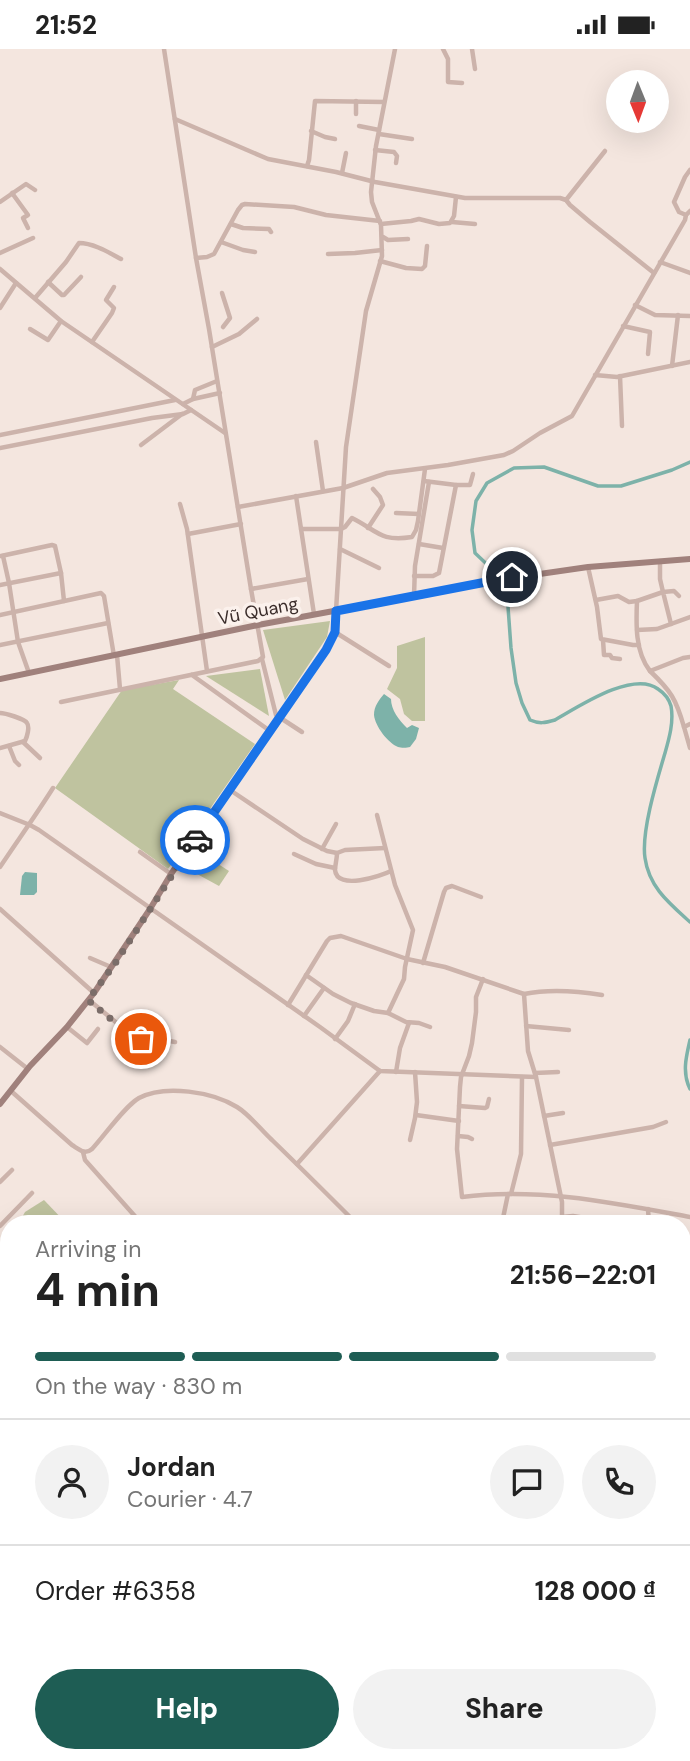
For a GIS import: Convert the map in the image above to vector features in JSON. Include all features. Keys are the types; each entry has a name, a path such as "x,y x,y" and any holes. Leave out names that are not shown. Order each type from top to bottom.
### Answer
{"main road":[{"name":"Vũ Quang","path":"0,679 258,625 512,577 588,567 690,559"},
{"path":"0,1103 94,993 112,967 171,874 326,650 335,632 336,611"}],"street":[{"path":"164,49 262,659 276,715 302,732"},
{"path":"336,611 346,447 366,311 382,250 383,236 371,197 376,150 394,49"},
{"path":"443,49 449,59 448,82 462,83"},
{"path":"472,49 475,69"},
{"path":"307,166 315,101 384,102"},
{"path":"356,101 356,114"},
{"path":"174,119 282,163 456,197 560,198 566,200 654,273"},
{"path":"359,126 412,139"},
{"path":"312,131 335,139"},
{"path":"376,150 395,153 396,163"},
{"path":"566,200 605,151"},
{"path":"342,173 346,153"},
{"path":"238,507 343,488 382,474 504,454 572,416 685,220 688,213 679,212 674,202 690,170"},
{"path":"0,202 26,184 35,190"},
{"path":"12,193 28,215 23,218 28,228"},
{"path":"452,222 456,197"},
{"path":"196,258 214,254 240,207 245,205 294,207 326,215 380,222 419,219 439,224 475,224"},
{"path":"230,224 271,232"},
{"path":"383,236 387,240 408,239"},
{"path":"0,253 33,238"},
{"path":"35,298 81,242 121,258"},
{"path":"220,242 255,253"},
{"path":"380,261 406,268 422,268 425,266 427,246"},
{"path":"328,254 382,250"},
{"path":"660,262 690,273"},
{"path":"0,269 61,321 226,434"},
{"path":"48,282 65,295 81,277"},
{"path":"0,308 16,283"},
{"path":"92,342 114,309 106,300 114,287"},
{"path":"222,293 230,318 223,327"},
{"path":"635,305 655,315 690,316"},
{"path":"672,366 678,315"},
{"path":"212,347 239,334 257,319"},
{"path":"30,329 48,340 61,321"},
{"path":"623,326 650,332 648,354"},
{"path":"595,375 620,376 690,362"},
{"path":"620,376 622,426"},
{"path":"193,399 195,390 218,381"},
{"path":"183,404 220,393"},
{"path":"0,436 176,399"},
{"path":"141,445 191,410"},
{"path":"0,449 183,414"},
{"path":"316,442 323,491"},
{"path":"414,596 426,482 425,468"},
{"path":"426,482 470,485 473,474"},
{"path":"301,529 341,530 352,518 385,537 412,537 416,530 426,482"},
{"path":"414,576 438,574 456,485"},
{"path":"368,528 383,505 373,489"},
{"path":"296,496 314,614"},
{"path":"180,504 185,518 206,671"},
{"path":"396,513 419,514"},
{"path":"187,534 241,524"},
{"path":"419,544 443,548"},
{"path":"29,673 18,642 9,583 1,556 52,545 56,547 64,601"},
{"path":"340,549 379,568"},
{"path":"660,561 660,579 671,624"},
{"path":"588,567 604,655 620,659"},
{"path":"0,585 61,573"},
{"path":"251,589 308,579"},
{"path":"596,600 613,596 630,602 674,591 679,596"},
{"path":"0,615 102,593 116,656 120,689"},
{"path":"637,601 637,631 643,662 676,701 687,725 690,748"},
{"path":"637,631 657,629 690,617"},
{"path":"0,645 108,623"},
{"path":"335,632 389,666"},
{"path":"603,640 639,645"},
{"path":"650,671 690,657"},
{"path":"61,702 262,659"},
{"path":"191,674 270,731"},
{"path":"0,713 27,723 27,738 23,742 0,748"},
{"path":"23,742 40,758"},
{"path":"9,746 19,765"},
{"path":"0,867 53,788"},
{"path":"229,790 321,849 337,853 345,850 385,848"},
{"path":"0,813 30,825 380,1071 522,1076 558,1072"},
{"path":"377,815 396,888 412,928 404,981 388,1013"},
{"path":"321,849 336,824"},
{"path":"140,852 171,874"},
{"path":"337,853 335,868 337,875 345,881 391,871"},
{"path":"294,854 316,864 335,868"},
{"path":"423,963 446,888 452,887 481,897"},
{"path":"0,909 94,993"},
{"path":"288,1005 327,941 336,936 349,938 407,959 445,967 524,994 537,991 602,995"},
{"path":"90,958 112,967"},
{"path":"306,975 339,997 355,1004 429,1027"},
{"path":"483,979 476,997 477,1012 472,1043 462,1073 457,1162 462,1197 520,1193 624,1204 680,1215"},
{"path":"304,1016 324,988"},
{"path":"524,994 528,1051 561,1197 562,1215"},
{"path":"88,1000 135,1038 175,1042"},
{"path":"335,1039 348,1021 355,1004"},
{"path":"396,1072 400,1045 410,1023"},
{"path":"526,1026 569,1030"},
{"path":"66,1027 87,1043 98,1029"},
{"path":"0,1047 28,1069"},
{"path":"297,1164 380,1071"},
{"path":"410,1140 416,1115 415,1072"},
{"path":"504,1215 521,1154 522,1076"},
{"path":"11,1091 72,1146 83,1152 92,1149 127,1109 142,1097 153,1093 194,1092 211,1095 238,1107 348,1215"},
{"path":"459,1106 485,1108 489,1099"},
{"path":"544,1117 563,1113"},
{"path":"416,1115 459,1121"},
{"path":"550,1145 653,1127 666,1122"},
{"path":"458,1136 472,1139"},
{"path":"83,1152 85,1160 134,1215"},
{"path":"0,1182 12,1170"},
{"path":"11,1215 32,1193"},
{"path":"648,1209 648,1215"}],"green space":[{"path":"330,621 327,637 285,700 263,630"},
{"path":"425,637 425,721 412,721 404,714 400,699 387,689 397,668 397,646"},
{"path":"260,669 269,716 206,676"},
{"path":"179,680 173,689 255,744 168,869 55,788 122,690"},
{"path":"198,851 229,871 219,886 186,868"},
{"path":"44,1200 58,1215 23,1215"}],"water":[{"path":"384,694 391,699 396,715 407,728 412,725 419,728 410,747 401,748 394,745 379,729 374,715"},
{"path":"25,872 37,873 37,892 34,895 20,895"}],"waterway":[{"path":"690,462 621,486 598,486 544,467 514,468 487,483 476,501 472,530 475,553 495,572 507,593 516,683 530,720 542,723 555,720 591,699 635,684 647,684 658,689 669,701 672,712 671,730 647,820 645,858 655,886 690,922"},
{"path":"690,1040 685,1071 690,1089"}],"way so far":[{"path":"141,1039 130,1035 88,1000 114,965 195,840"}],"route":[{"path":"195,840 326,650 334,637 336,611 512,577"}]}
